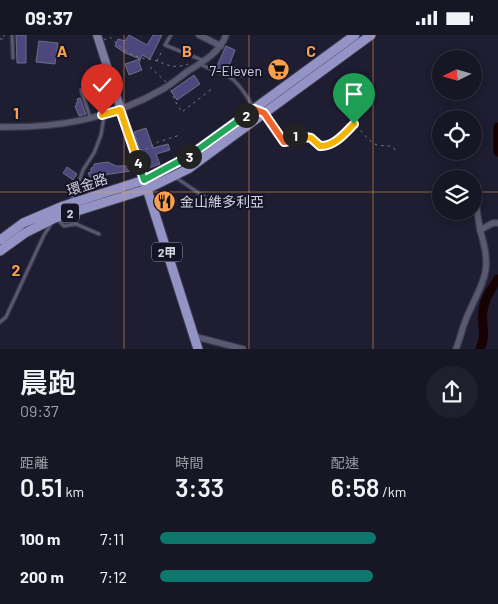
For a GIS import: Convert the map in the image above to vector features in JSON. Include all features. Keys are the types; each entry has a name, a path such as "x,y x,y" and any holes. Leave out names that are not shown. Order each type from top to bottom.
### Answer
{"main road":[{"name":"環金路","path":"0,240 23,223 63,206 145,185 184,160 355,35"},
{"name":"環金路","path":"0,251 25,233 55,218 188,169 371,35"},
{"name":"2甲","path":"145,185 198,349"}],"street":[{"path":"199,35 221,46"},
{"path":"0,127 54,125 91,119 120,110 168,85 202,62 221,46 226,35"},
{"path":"98,39 145,185"},
{"path":"456,349 485,275 487,254 478,220"},
{"path":"480,230 485,226 498,223"},
{"path":"193,336 243,349"}],"lane":[{"path":"12,35 13,58"},
{"path":"171,35 165,45 195,57 211,70 228,76 244,90 254,109 264,113 284,142 289,141 295,135 301,135 311,138 320,146 328,145 345,133 354,124 351,108 360,83"},
{"path":"81,90 91,119"},
{"path":"0,321 6,317 44,235 63,206 74,197 83,170 94,153 101,135 103,115"},
{"path":"173,176 218,207 225,200 239,197 242,202"},
{"path":"55,218 64,226 76,224 100,233"}],"path":[{"path":"0,39 4,39 4,35"},
{"path":"98,39 110,37 122,48 138,57 157,61 170,67 182,67 191,63 195,57"},
{"path":"157,61 165,45"},
{"path":"150,67 168,85 182,112 213,88"},
{"path":"88,74 103,115"},
{"path":"354,124 372,142 378,145 390,145 396,150"},
{"path":"134,151 149,148 158,142 180,135"}],"building":[{"path":"16,35 26,35 26,63 17,63"},
{"path":"129,35 147,45 153,35 162,35 150,59 142,55 139,63 142,70 129,75 125,64 140,59 125,53 115,46 118,39 125,41"},
{"path":"39,41 58,43 55,64 36,62"},
{"path":"226,46 235,50 229,66 246,71 244,78 216,68"},
{"path":"194,75 200,84 177,100 171,91"},
{"path":"80,98 86,114 79,116 75,106 78,102 77,99"},
{"path":"146,128 153,148 168,144 170,150 156,154 160,164 146,169 134,132"},
{"path":"108,162 116,166 130,166 131,171 90,177 88,173 91,172 94,164"},
{"path":"67,167 77,174 73,180 63,173"}],"waterway":[{"path":"498,127 498,152"},
{"path":"480,349 483,339 485,302 498,279"}],"place":[{"name":"7-Eleven","path":"278,70"},
{"name":"金山維多利亞","path":"164,201"}],"route":[{"path":"102,115 120,110 144,180 184,160 254,109 264,113 270,119 282,141 286,143 292,136 301,135 311,138 320,146 328,145 354,124"}]}
